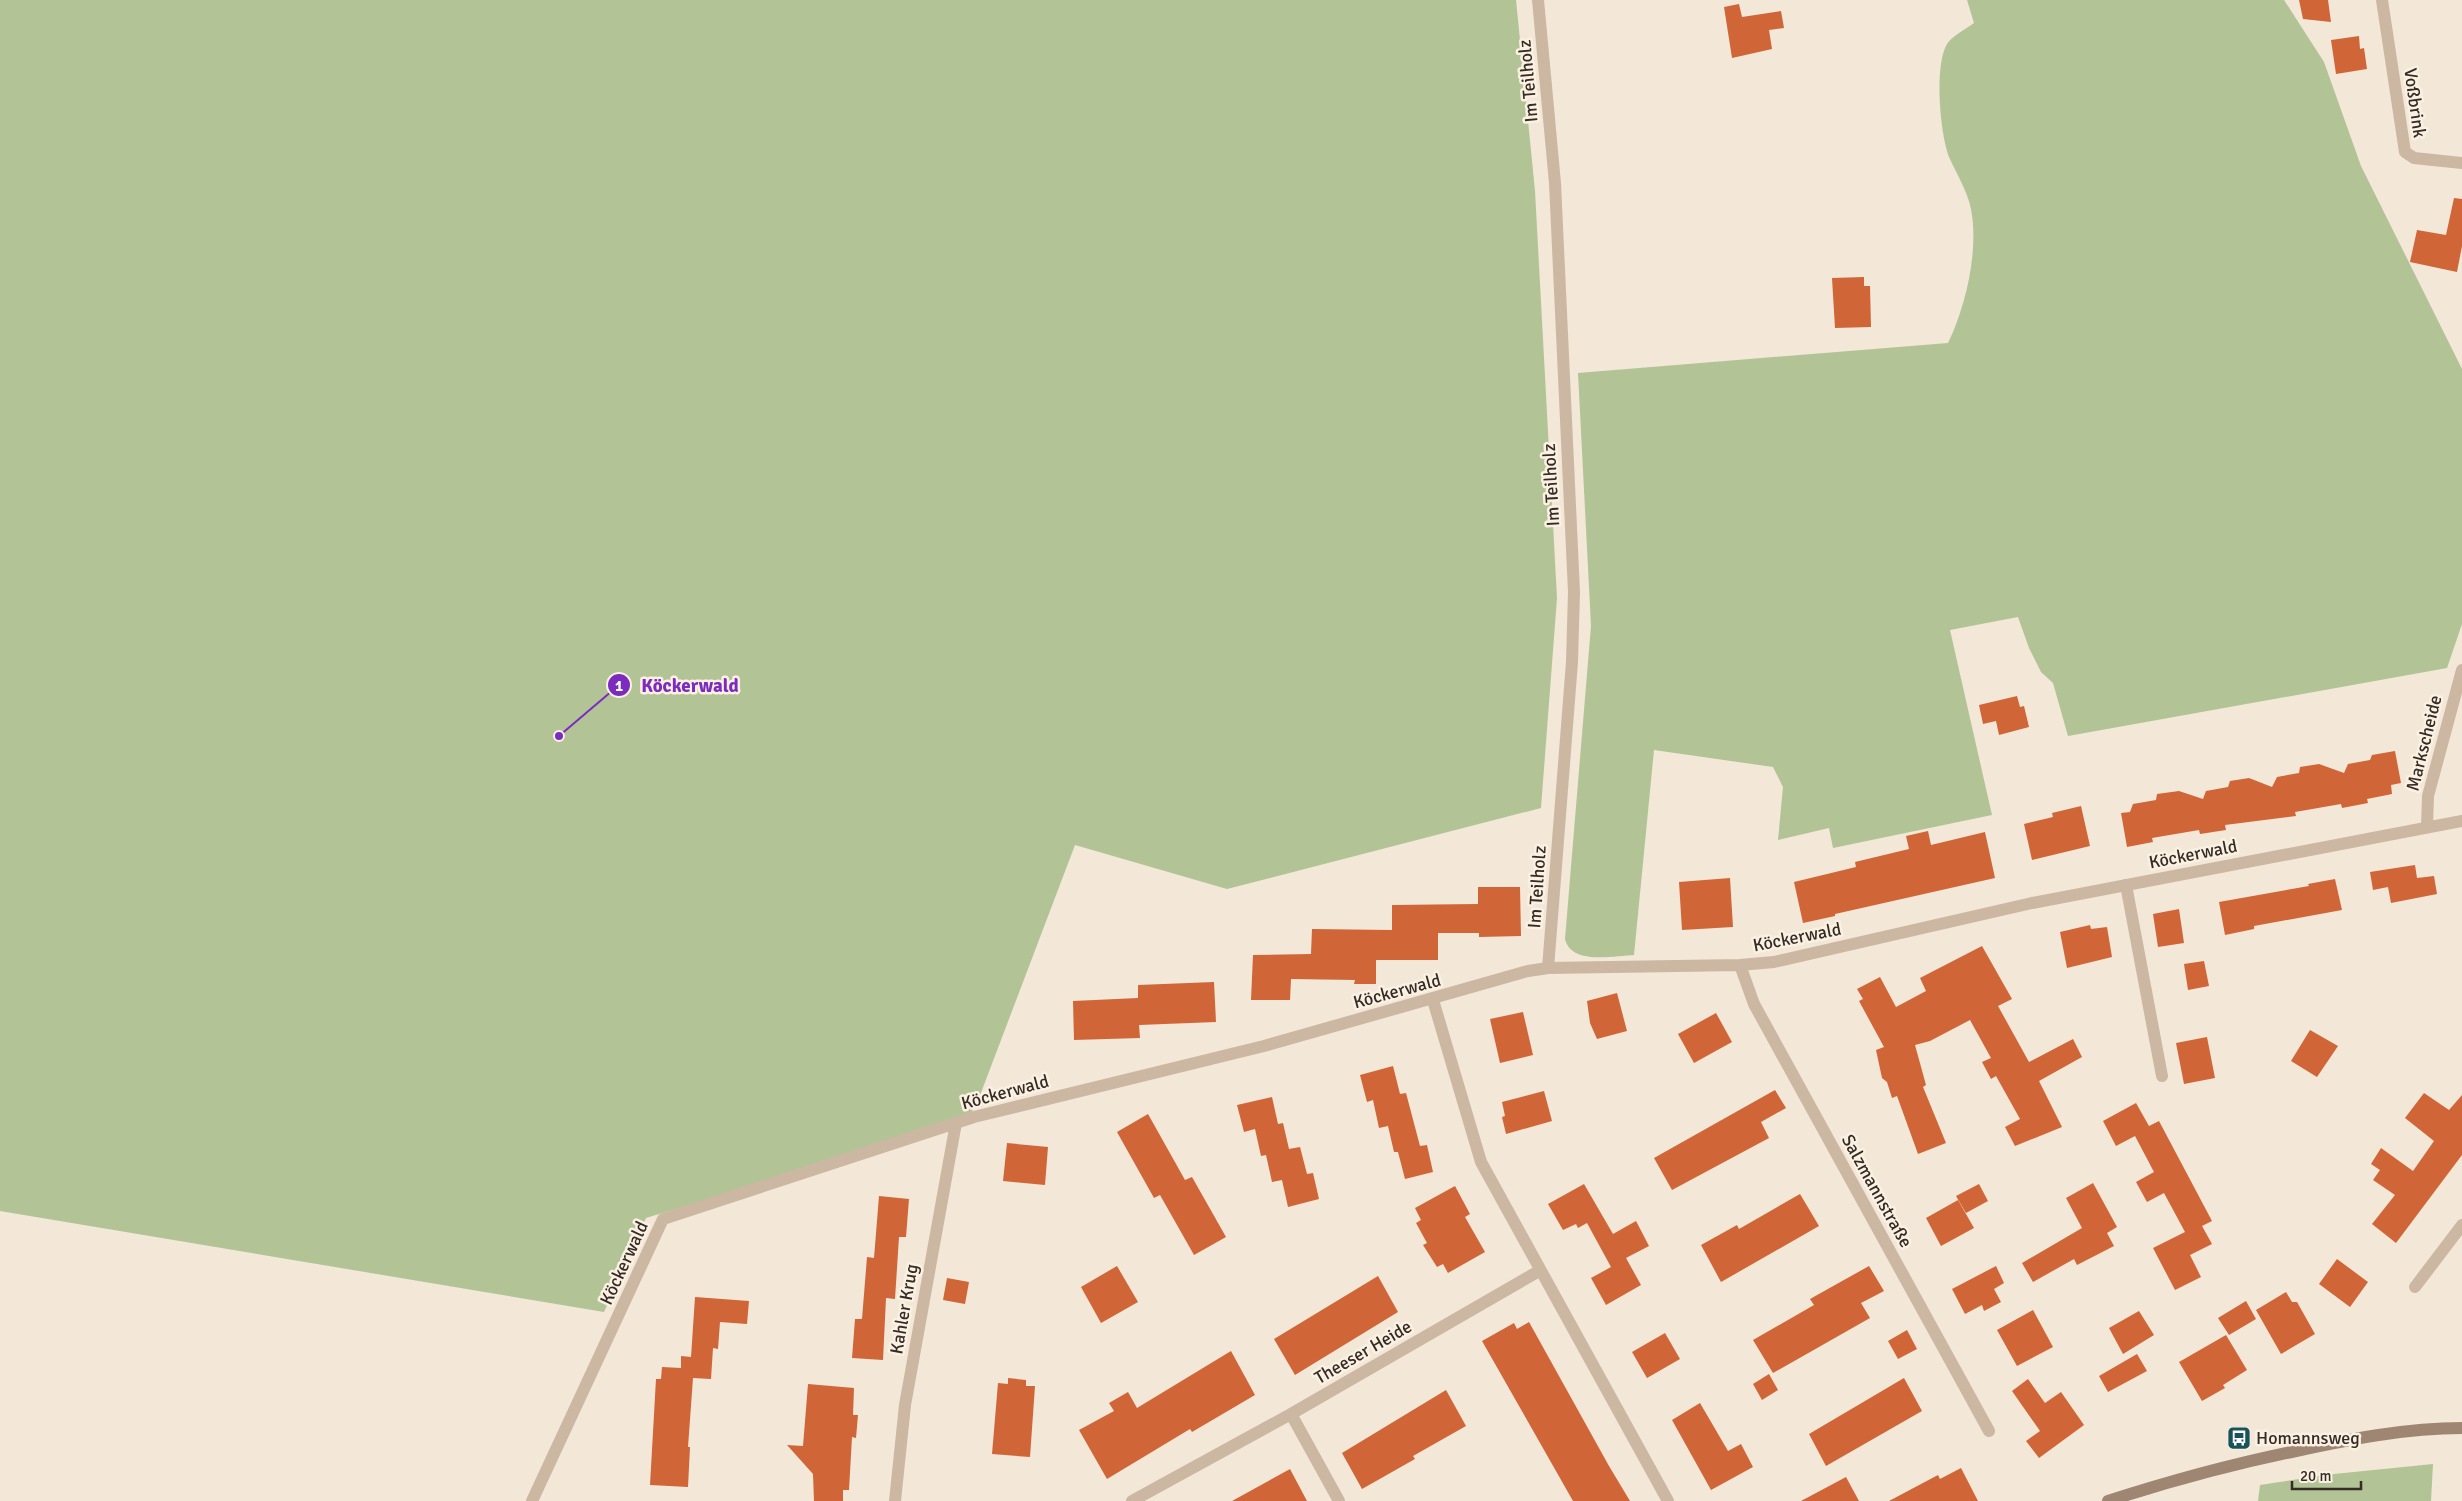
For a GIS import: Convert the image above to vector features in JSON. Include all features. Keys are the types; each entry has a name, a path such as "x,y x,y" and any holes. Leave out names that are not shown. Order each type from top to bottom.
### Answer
{"main road":[{"path":"2108,1501 2200,1474 2312,1447 2395,1432 2462,1428"}],"street":[{"name":"Im Teilholz","path":"1538,0 1554,182 1574,592 1572,662 1548,968"},
{"name":"Voßbrink","path":"2382,0 2405,152 2414,158 2462,163"},
{"name":"Markscheide","path":"2427,827 2428,796 2462,670"},
{"name":"Köckerwald","path":"532,1501 663,1219 1006,1108 1264,1046 1528,972 1548,968 1740,965 1774,962 2032,903 2462,821"},
{"path":"2126,885 2162,1076"},
{"name":"Salzmannstraße","path":"1740,965 1754,1004 1989,1430"},
{"path":"1433,1000 1476,1149 1539,1271 1668,1501"},
{"name":"Kahler Krug","path":"895,1501 905,1405 956,1124"},
{"path":"2415,1287 2462,1225"},
{"name":"Theeser Heide","path":"1291,1414 1539,1271"},
{"path":"1132,1501 1291,1414 1339,1501"}],"green space":[{"path":"0,0 1516,0 1535,191 1557,598 1541,808 1227,889 1075,845 979,1098 968,1119 646,1218 604,1312 0,1211"},
{"path":"1967,0 2284,0 2324,62 2361,166 2462,369 2462,624 2447,668 2068,736 2053,683 2041,672 2029,648 2018,617 1950,630 1992,815 1833,848 1829,828 1778,840 1783,787 1773,767 1654,750 1634,955 1594,957 1575,953 1565,939 1591,626 1578,373 1948,343 1960,312 1969,278 1972,260 1973,225 1967,195 1949,157 1946,146 1941,116 1940,83 1943,54 1947,44 1956,35 1974,23"},
{"path":"2433,1464 2431,1501 2258,1501 2260,1485 2324,1475"}],"building":[{"path":"2299,0 2328,0 2331,22 2303,19"},
{"path":"1739,4 1742,17 1781,11 1784,28 1769,30 1772,49 1732,58 1724,7"},
{"path":"2359,36 2360,49 2364,48 2367,69 2336,74 2331,40"},
{"path":"2454,198 2462,199 2462,246 2457,272 2410,262 2417,230 2446,235"},
{"path":"1864,277 1864,286 1870,286 1871,327 1835,328 1832,278"},
{"path":"2017,696 2020,707 2024,706 2029,727 1999,735 1996,721 1983,724 1979,705"},
{"path":"2395,751 2401,783 2391,785 2392,794 2367,799 2368,803 2342,808 2341,804 2295,812 2296,816 2225,825 2226,830 2200,834 2199,830 2152,838 2153,842 2127,847 2121,813 2130,812 2133,804 2156,800 2157,794 2179,791 2203,799 2206,791 2228,787 2230,781 2249,778 2272,787 2277,777 2299,773 2300,767 2319,764 2344,773 2348,764 2370,760 2372,755"},
{"path":"2081,806 2090,846 2032,860 2024,824 2053,817 2052,813"},
{"path":"1928,831 1931,845 1985,832 1995,878 1803,923 1794,882 1856,867 1855,862 1909,849 1906,836"},
{"path":"2415,865 2417,878 2434,876 2437,894 2391,903 2388,887 2373,890 2370,872"},
{"path":"1730,878 1733,927 1682,930 1679,882"},
{"path":"2335,879 2342,910 2254,926 2254,929 2225,935 2219,902 2309,886 2308,884"},
{"path":"1478,887 1520,887 1521,936 1479,937 1479,933 1438,933 1438,960 1376,960 1376,984 1354,984 1355,980 1291,979 1290,1000 1251,1000 1253,955 1311,954 1312,929 1392,930 1392,905 1478,904"},
{"path":"2179,909 2184,943 2158,947 2153,914"},
{"path":"2090,925 2091,929 2107,927 2112,957 2067,968 2060,932"},
{"path":"1982,946 2012,999 1998,1006 2029,1062 2073,1039 2082,1057 2039,1081 2062,1127 2015,1146 2005,1127 2020,1119 1996,1076 1991,1079 1982,1062 1991,1058 1970,1020 1930,1041 1915,1045 1926,1085 1923,1087 1946,1143 1918,1154 1897,1096 1892,1098 1887,1082 1882,1078 1876,1050 1884,1047 1859,1001 1863,999 1857,989 1880,977 1896,1007 1926,991 1920,978"},
{"path":"2204,961 2209,986 2188,990 2184,964"},
{"path":"1214,982 1216,1022 1139,1025 1140,1038 1074,1040 1073,1001 1138,998 1138,985"},
{"path":"1617,993 1627,1031 1597,1039 1590,1023 1587,1001"},
{"path":"1523,1012 1533,1055 1500,1063 1490,1019"},
{"path":"1716,1013 1732,1042 1694,1063 1678,1034"},
{"path":"2310,1030 2338,1046 2317,1077 2291,1061"},
{"path":"2207,1037 2215,1078 2184,1084 2176,1043"},
{"path":"1393,1066 1400,1094 1406,1093 1420,1146 1427,1145 1433,1172 1405,1179 1398,1152 1394,1152 1388,1126 1379,1128 1373,1100 1367,1102 1360,1075"},
{"path":"1775,1090 1786,1108 1761,1122 1769,1138 1672,1190 1654,1158"},
{"path":"1544,1091 1552,1121 1506,1134 1502,1117 1505,1116 1502,1102"},
{"path":"2424,1093 2449,1110 2462,1095 2462,1155 2396,1243 2372,1224 2395,1195 2373,1180 2380,1170 2371,1164 2381,1148 2413,1171 2434,1141 2405,1118"},
{"path":"1272,1097 1278,1124 1283,1123 1289,1149 1300,1147 1307,1174 1313,1173 1319,1199 1288,1207 1282,1180 1272,1182 1266,1155 1261,1156 1255,1129 1244,1132 1237,1105"},
{"path":"2136,1103 2149,1126 2159,1121 2212,1221 2202,1226 2212,1244 2190,1255 2201,1277 2175,1290 2153,1248 2185,1232 2164,1193 2147,1202 2136,1182 2154,1172 2135,1136 2116,1146 2103,1121"},
{"path":"1148,1114 1185,1180 1192,1177 1226,1237 1194,1255 1160,1195 1154,1198 1117,1132"},
{"path":"1007,1143 1048,1147 1045,1185 1003,1181"},
{"path":"2093,1183 2117,1227 2107,1233 2114,1246 2077,1265 2074,1259 2033,1282 2022,1263 2082,1228 2066,1198"},
{"path":"1584,1184 1613,1234 1636,1221 1649,1246 1626,1258 1641,1285 1606,1305 1591,1278 1611,1267 1587,1223 1578,1228 1576,1224 1563,1230 1548,1204"},
{"path":"1979,1184 1988,1201 1966,1213 1956,1196"},
{"path":"1455,1186 1470,1214 1465,1217 1485,1252 1448,1273 1443,1264 1437,1267 1423,1245 1427,1243 1416,1223 1421,1220 1415,1208"},
{"path":"1800,1194 1819,1226 1721,1282 1701,1245 1737,1225 1739,1229"},
{"path":"879,1196 909,1199 906,1237 899,1237 895,1299 886,1298 883,1360 852,1358 855,1319 862,1319 867,1257 874,1258"},
{"path":"1958,1200 1974,1228 1941,1246 1926,1218"},
{"path":"2337,1259 2368,1282 2350,1307 2319,1284"},
{"path":"1117,1266 1138,1302 1101,1323 1081,1287"},
{"path":"1869,1266 1884,1291 1861,1303 1870,1318 1773,1373 1753,1340 1814,1305 1810,1299"},
{"path":"1996,1266 2004,1283 1994,1289 2001,1302 1984,1311 1982,1305 1965,1314 1952,1289"},
{"path":"1378,1276 1398,1312 1295,1375 1274,1339"},
{"path":"947,1278 969,1282 965,1304 943,1300"},
{"path":"2286,1292 2292,1302 2297,1302 2315,1334 2281,1354 2256,1310"},
{"path":"695,1297 749,1301 747,1324 720,1322 718,1349 713,1348 711,1379 693,1378 688,1447 690,1447 688,1487 650,1485 656,1379 661,1379 662,1367 681,1368 681,1356 691,1357"},
{"path":"2246,1301 2256,1319 2229,1335 2218,1318"},
{"path":"2033,1310 2053,1347 2017,1366 1997,1330"},
{"path":"2139,1311 2154,1335 2123,1354 2109,1328"},
{"path":"1529,1322 1630,1501 1573,1501 1482,1341 1514,1323 1517,1329"},
{"path":"1907,1330 1917,1349 1898,1359 1888,1341"},
{"path":"1665,1333 1680,1359 1647,1378 1632,1352"},
{"path":"2226,1335 2247,1370 2223,1385 2225,1388 2202,1401 2179,1362"},
{"path":"1231,1351 1255,1395 1192,1432 1190,1429 1107,1479 1079,1430 1114,1411 1109,1403 1128,1392 1137,1408"},
{"path":"2137,1354 2147,1371 2108,1392 2099,1376"},
{"path":"1769,1374 1778,1390 1762,1400 1753,1384"},
{"path":"1008,1378 1026,1380 1026,1386 1035,1386 1030,1457 992,1454 998,1383 1008,1384"},
{"path":"1904,1378 1922,1411 1826,1466 1809,1434"},
{"path":"2028,1379 2045,1403 2061,1392 2084,1425 2039,1458 2026,1441 2040,1431 2012,1391"},
{"path":"808,1384 854,1388 853,1415 858,1415 856,1438 852,1437 849,1490 843,1490 843,1501 814,1501 813,1474 787,1445 803,1446"},
{"path":"1446,1390 1466,1426 1413,1456 1415,1459 1362,1489 1342,1453"},
{"path":"1700,1403 1728,1451 1741,1444 1753,1467 1711,1490 1672,1420"},
{"path":"1961,1468 1978,1501 1889,1501 1938,1475 1940,1479"},
{"path":"1290,1469 1307,1501 1232,1501"},
{"path":"1846,1477 1859,1501 1801,1501"}],"place":[{"name":"Köckerwald","path":"559,736"},
{"name":"Homannsweg","path":"2239,1438"}]}
